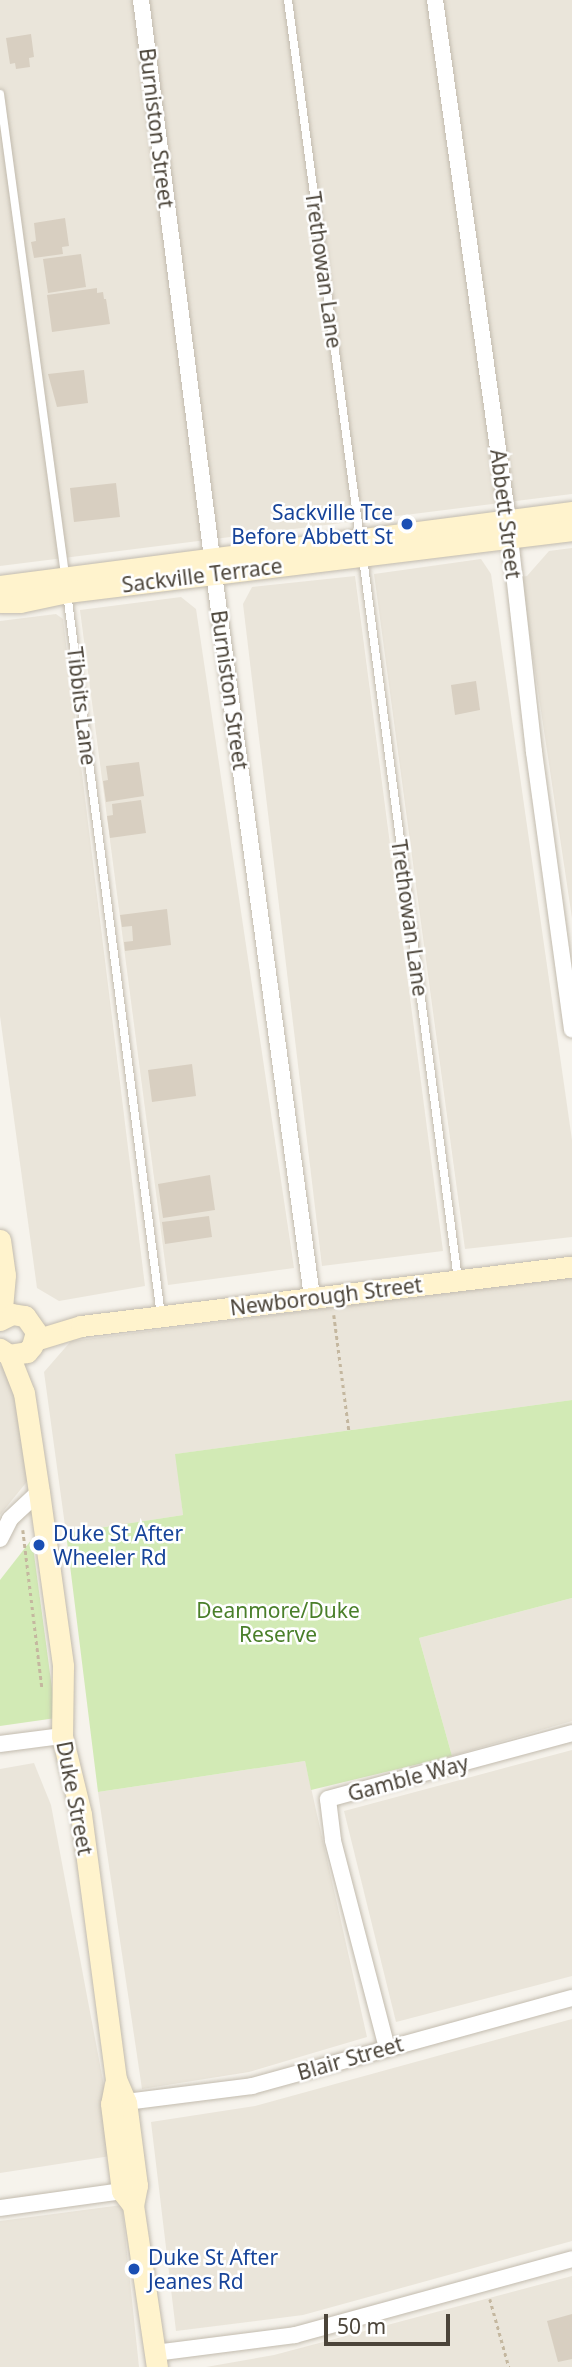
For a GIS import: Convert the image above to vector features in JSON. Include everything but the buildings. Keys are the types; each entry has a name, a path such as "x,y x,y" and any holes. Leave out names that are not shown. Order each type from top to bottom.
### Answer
{"main road":[{"name":"Sackville Terrace","path":"508,530 572,512"},
{"name":"Sackville Terrace","path":"0,586 66,584 508,530 572,530"},
{"name":"Sackville Terrace","path":"0,602 30,601 66,584"},
{"path":"0,1240 5,1275 21,1339"},
{"name":"Newborough Street","path":"21,1339 81,1326 572,1266"},
{"path":"5,1275 1,1319 12,1314 21,1339"},
{"name":"Duke Street","path":"21,1339 24,1392 62,1666 62,1736 81,1814 116,2079 126,2102 137,2185 128,2198"},
{"name":"Duke Street","path":"116,2079 111,2104 156,2360"}],"street":[{"name":"Burniston Street","path":"141,0 213,566 321,1295"},
{"name":"Abbett Street","path":"435,0 508,530 572,1029"},
{"path":"0,1539 10,1519 39,1492"},
{"name":"Gamble Way","path":"387,2048 333,1840 328,1799 572,1733"},
{"path":"0,1744 62,1736"},
{"name":"Blair Street","path":"126,2102 252,2086 572,1998"},
{"path":"0,2208 128,2198"},
{"path":"156,2360 295,2335 572,2259"}],"lane":[{"name":"Trethowan Lane","path":"288,0 458,1280"},
{"name":"Tibbits Lane","path":"0,94 162,1318"}],"path":[{"path":"321,1295 349,1430"},
{"path":"20,1509 44,1698"},
{"path":"486,2283 509,2367"}],"shaded area":[{"path":"0,0 572,0 572,494 0,566"},
{"path":"572,548 572,918 521,577 527,576 549,551"},
{"path":"481,559 491,574 572,1140 572,1237 465,1249 374,574"},
{"path":"355,576 443,1251 322,1266 243,604 252,587"},
{"path":"181,597 196,609 294,1268 168,1285 80,610"},
{"path":"56,614 63,619 145,1286 59,1301 37,1288 0,1016 0,621"},
{"path":"572,1277 572,1400 176,1454 183,1515 66,1533 44,1372 71,1341"},
{"path":"0,1365 18,1375 29,1479 0,1515"},
{"path":"572,1598 572,1721 452,1756 419,1638"},
{"path":"572,1750 572,1976 396,2022 344,1811"},
{"path":"305,1761 367,2037 249,2072 142,2089 98,1792"},
{"path":"34,1763 51,1805 117,2155 0,2173 0,1769"},
{"path":"572,2019 572,2241 303,2315 176,2331 151,2122 255,2106"},
{"path":"122,2205 139,2367 0,2367 0,2221"},
{"path":"572,2276 572,2367 206,2367 274,2355"}],"green space":[{"name":"Deanmore/Duke Reserve","path":"572,1400 572,1598 419,1638 452,1756 311,1790 305,1761 98,1792 66,1533 183,1515 175,1454"},
{"path":"32,1539 56,1718 0,1726 0,1580"}],"place":[{"name":"Sackville Tce Before Abbett St","path":"407,524"},
{"name":"Duke St After Wheeler Rd","path":"39,1545"},
{"name":"Duke St After Jeanes Rd","path":"134,2269"}]}
